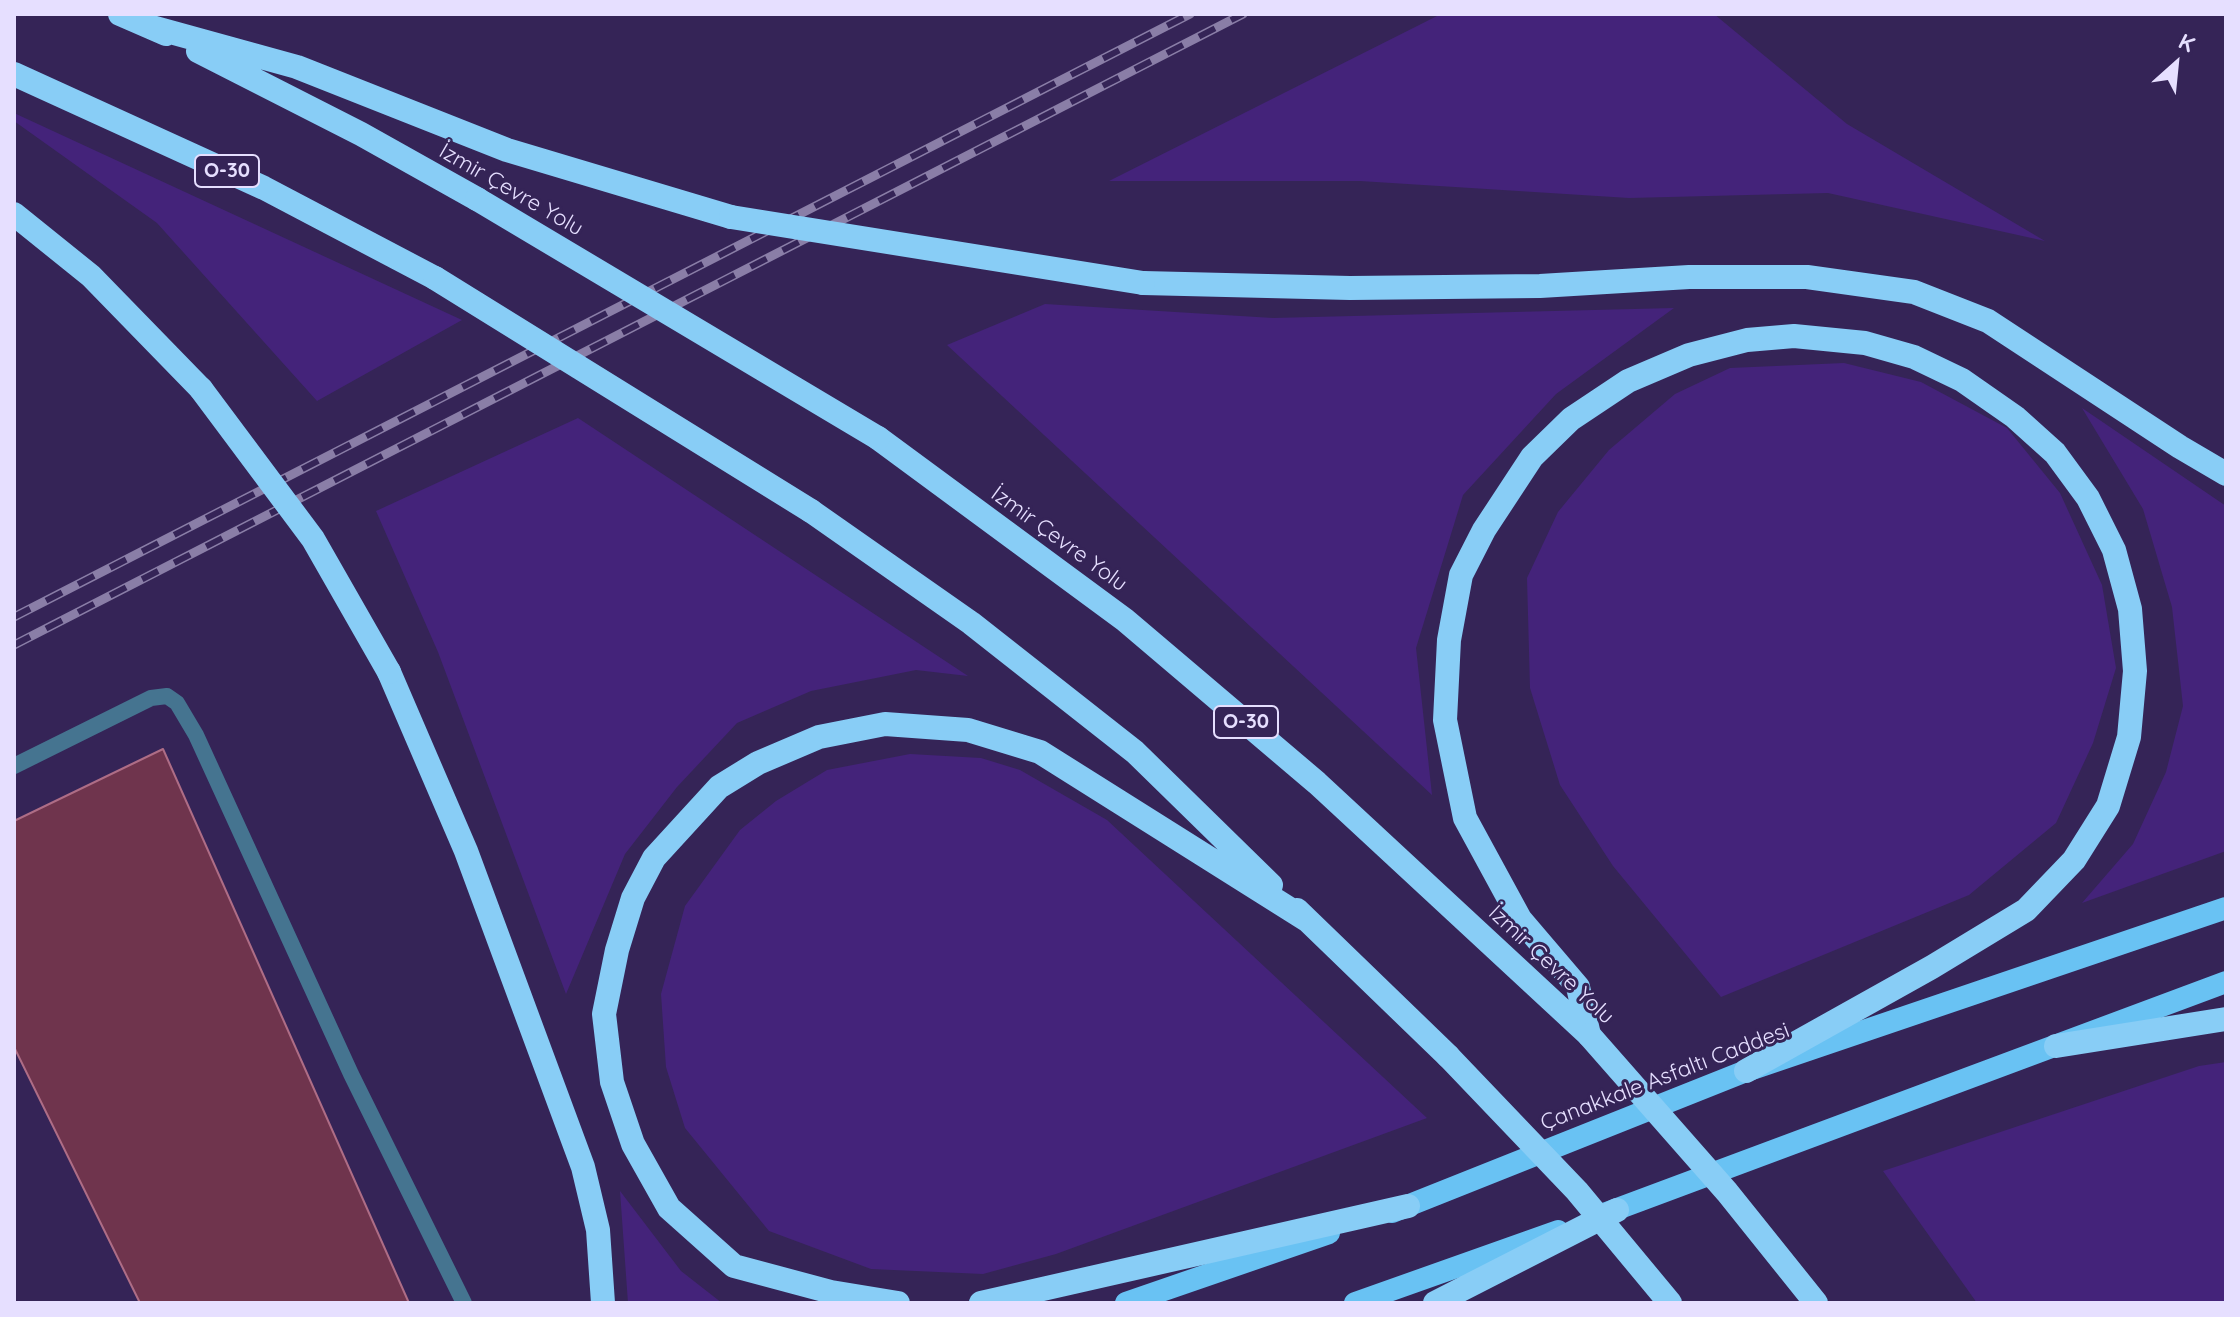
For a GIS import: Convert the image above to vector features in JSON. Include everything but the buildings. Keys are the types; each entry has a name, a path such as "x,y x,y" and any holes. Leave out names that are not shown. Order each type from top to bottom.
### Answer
{"highway":[{"name":"İzmir Çevre Yolu","path":"120,14 152,27 361,134 477,199 878,438 1125,620 1317,783 1589,1035 1727,1192 1816,1303"},
{"path":"152,27 297,67 507,150 731,217 1143,283 1350,288 1540,286 1689,277 1807,277 1914,292 1988,321 2226,474"},
{"name":"O-30","path":"14,74 264,188 435,278 811,511 971,623 1135,752 1448,1056 1577,1191 1670,1303"},
{"path":"14,214 91,276 201,389 313,539 389,672 466,851 583,1167 598,1230 603,1303"},
{"path":"1589,1035 1578,987 1520,919 1465,818 1445,720 1449,640 1461,575 1484,530 1532,457 1571,419 1628,381 1689,355 1747,340 1794,336 1865,343 1914,357 1962,380 2015,417 2055,453 2088,498 2114,550 2130,609 2135,671 2129,737 2108,806 2074,860 2026,910 1746,1071"},
{"path":"898,1303 831,1292 734,1266 669,1208 633,1144 612,1082 604,1014 617,950 633,898 654,858 719,787 758,763 819,737 885,724 968,730 1040,752 1307,920"},
{"name":"Çanakkale Asfaltı Caddesi","path":"1126,1303 1408,1206 1746,1071 2226,908"},
{"path":"1355,1303 1617,1210 2226,982"},
{"path":"2056,1046 2226,1019"},
{"path":"981,1303 1408,1206"},
{"path":"1435,1303 1617,1210"}],"lane":[{"path":"14,766 151,698 167,696 177,703 196,735 351,1074 464,1303"}],"shaded area":[{"path":"1441,14 1714,14 1847,124 2045,241 1828,193 1629,198 1360,181 1109,181"},
{"path":"14,113 462,320 317,401 157,223 14,121"},
{"path":"1045,304 1273,318 1674,308 1556,394 1463,495 1416,648 1432,795 947,345"},
{"path":"1844,363 1921,382 2007,428 2060,493 2102,585 2116,668 2093,743 2056,823 1969,895 1721,997 1613,866 1560,785 1530,688 1527,578 1558,512 1609,450 1675,394 1730,368"},
{"path":"2082,408 2226,506 2226,851 2082,903 2133,844 2166,772 2183,706 2172,607 2143,509"},
{"path":"578,418 968,676 916,670 811,691 737,723 677,787 625,854 566,994 438,652 376,511"},
{"path":"910,754 981,758 1020,770 1107,820 1427,1118 1056,1254 983,1274 871,1269 769,1231 685,1128 666,1067 661,994 685,906 740,830 776,801 827,770"},
{"path":"2226,1062 2226,1303 1977,1303 1883,1171 2199,1066"},
{"path":"620,1191 681,1271 722,1303 628,1303"}],"railway":[{"path":"14,617 1190,14"},
{"path":"14,645 1243,14"}]}
